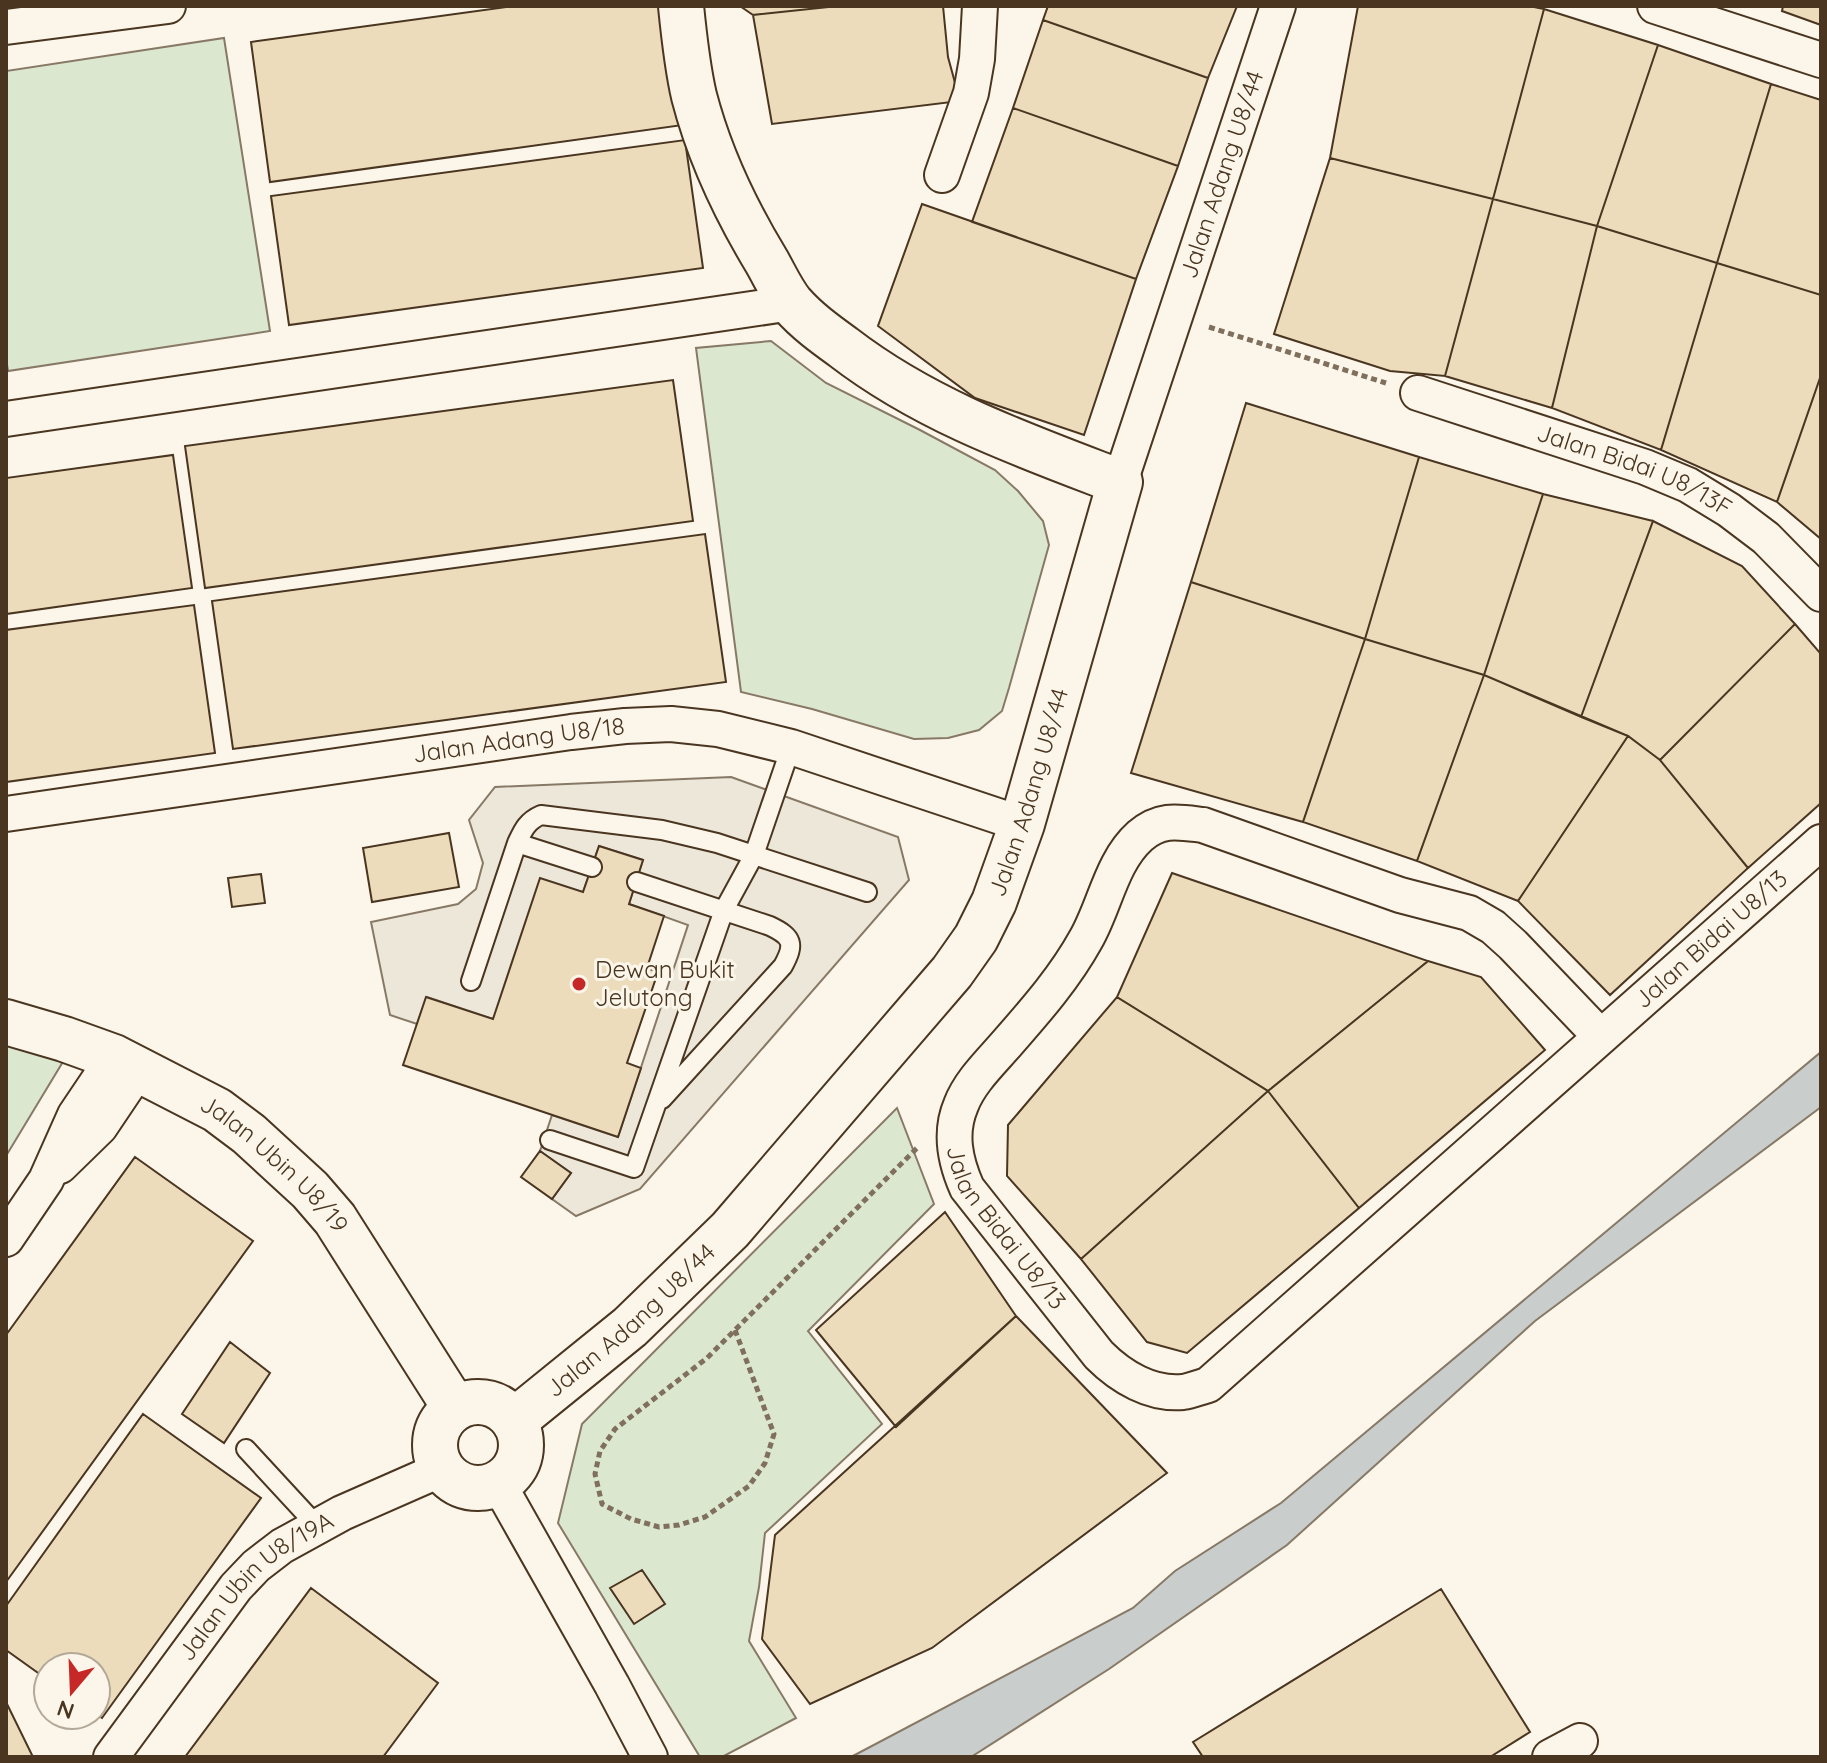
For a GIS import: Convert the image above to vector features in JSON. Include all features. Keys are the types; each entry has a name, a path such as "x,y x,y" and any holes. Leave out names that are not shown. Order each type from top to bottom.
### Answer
{"street":[{"path":"6,27 122,9 168,6"},
{"path":"681,6 686,55 695,97 710,142 753,239 792,303 819,329 907,391 963,420 1120,482"},
{"path":"942,175 971,93 977,59 980,6"},
{"name":"Jalan Adang U8/44","path":"514,1421 630,1327 730,1230 942,984 976,938 994,902 1022,824 1120,482 1278,6"},
{"path":"1655,6 1821,60"},
{"path":"6,419 792,303"},
{"name":"Jalan Bidai U8/13F","path":"1418,393 1645,467 1688,485 1766,538 1821,594"},
{"name":"Jalan Adang U8/18","path":"6,814 571,732 671,724 718,729 791,747 1022,824"},
{"name":"Jalan Bidai U8/13","path":"1601,1037 1513,945 1493,927 1469,913 1400,895 1203,825 1175,821 1157,824 1138,838 1122,859 1088,936 1054,989 972,1086 960,1106 954,1152 967,1188 1114,1370 1127,1379 1164,1390 1184,1392 1208,1385 1601,1037 1821,842"},
{"name":"Jalan Ubin U8/19","path":"6,1022 64,1039 127,1063 217,1110 249,1134 310,1190 335,1219 455,1408"},
{"path":"6,1239 46,1180 75,1115 127,1063"},
{"path":"471,1402 487,1403 502,1409 514,1421 521,1450 513,1469 498,1483 481,1488 463,1486 442,1469 435,1453 435,1435 443,1420 455,1408 471,1402"},
{"name":"Jalan Ubin U8/19A","path":"111,1757 236,1587 256,1566 282,1546 342,1513 442,1469"},
{"path":"498,1483 650,1757"},
{"path":"1550,1757 1580,1741"}],"lane":[{"path":"550,1140 634,1168 724,910 754,855 791,747"},
{"path":"471,981 517,843 531,819 541,815 662,830 717,843 867,892"},
{"path":"517,843 592,867"},
{"path":"637,882 770,926 784,933 791,943 783,966 655,1107"},
{"path":"246,1449 318,1527"}],"path":[{"path":"1175,316 1418,393"},
{"path":"735,1330 774,1434 765,1463 749,1486 705,1517 679,1525 659,1527 631,1519 602,1504 595,1474 600,1451 615,1429 707,1358 735,1330 960,1106"}],"green space":[{"path":"224,38 270,331 8,371 6,71"},
{"path":"771,341 826,383 995,470 1043,521 1049,545 1002,711 979,730 948,738 914,739 741,692 696,348"},
{"path":"6,1042 64,1060 6,1156"},
{"path":"897,1108 934,1204 808,1331 882,1424 765,1533 749,1641 796,1718 722,1757 700,1757 558,1523 582,1424"}],"shaded area":[{"path":"731,777 898,837 909,880 640,1189 576,1216 552,1199 571,1173 540,1151 552,1115 618,1137 688,925 629,904 643,860 599,846 583,892 493,1019 427,997 417,1024 390,1015 371,922 458,904 476,889 483,863 469,820 495,787"},
{"path":"1821,1052 1821,1107 1535,1321 1287,1545 1109,1669 971,1757 851,1757 1133,1608 1175,1571 1281,1503"}],"building":[{"path":"513,6 666,6 683,125 270,182 251,42"},
{"path":"740,6 838,6 753,15"},
{"path":"838,6 943,6 948,57 960,101 772,124 753,15"},
{"path":"1048,6 1237,6 1208,78 1043,20"},
{"path":"1358,6 1529,6 1544,9 1493,199 1330,158"},
{"path":"1783,6 1821,6 1821,25 1782,11"},
{"path":"1544,9 1658,45 1597,226 1493,199"},
{"path":"1043,20 1208,78 1178,166 1013,108"},
{"path":"1658,45 1771,84 1717,263 1597,226"},
{"path":"1771,84 1821,100 1821,295 1717,263"},
{"path":"1013,108 1178,166 1136,279 972,222"},
{"path":"685,140 703,268 289,325 271,196"},
{"path":"1330,158 1493,199 1445,376 1390,371 1274,334"},
{"path":"1493,199 1597,226 1552,408 1445,376"},
{"path":"922,204 1136,279 1084,435 975,398 878,326"},
{"path":"1597,226 1717,263 1661,450 1552,408"},
{"path":"1717,263 1821,295 1821,375 1777,502 1661,450"},
{"path":"1821,375 1821,539 1777,502"},
{"path":"673,380 693,521 205,588 185,446"},
{"path":"1246,403 1419,457 1365,639 1191,582"},
{"path":"173,455 192,588 6,614 6,478"},
{"path":"1419,457 1543,494 1484,675 1365,639"},
{"path":"1543,494 1653,521 1581,717 1484,675"},
{"path":"1653,521 1742,566 1795,624 1660,760 1628,736 1581,717"},
{"path":"705,534 726,682 233,749 212,601"},
{"path":"1191,582 1365,639 1303,822 1131,773"},
{"path":"194,605 215,753 6,782 6,630"},
{"path":"1795,624 1821,654 1821,803 1748,868 1660,760"},
{"path":"1365,639 1484,675 1417,861 1303,822"},
{"path":"1484,675 1628,736 1518,901 1417,861"},
{"path":"1628,736 1660,760 1748,868 1610,995 1518,901"},
{"path":"449,833 459,887 372,902 363,848"},
{"name":"Dewan Bukit Jelutong","path":"599,846 643,860 629,904 664,916 647,968 658,972 627,1063 641,1068 618,1137 403,1065 426,997 493,1019 540,878 583,892"},
{"path":"1172,873 1428,961 1268,1091 1117,997"},
{"path":"261,874 265,903 232,907 228,878"},
{"path":"1428,961 1481,977 1545,1050 1359,1208 1268,1091"},
{"path":"1117,997 1268,1091 1081,1259 1007,1176 1008,1125"},
{"path":"1268,1091 1359,1208 1187,1353 1147,1342 1081,1259"},
{"path":"540,1151 571,1173 552,1199 521,1177"},
{"path":"135,1157 253,1241 6,1582 6,1335"},
{"path":"945,1212 1016,1316 896,1427 816,1330"},
{"path":"1016,1316 1167,1473 932,1648 810,1704 762,1639 775,1535"},
{"path":"230,1342 270,1373 224,1443 182,1414"},
{"path":"143,1414 261,1498 112,1704 112,1651 32,1651 32,1669 6,1650 6,1606"},
{"path":"642,1570 665,1604 634,1624 610,1588"},
{"path":"311,1588 438,1683 383,1757 185,1757"},
{"path":"1441,1589 1530,1732 1490,1757 1203,1757 1193,1742"},
{"path":"6,1702 33,1757 6,1757"}],"place":[{"name":"Dewan Bukit Jelutong","path":"579,984"}]}
